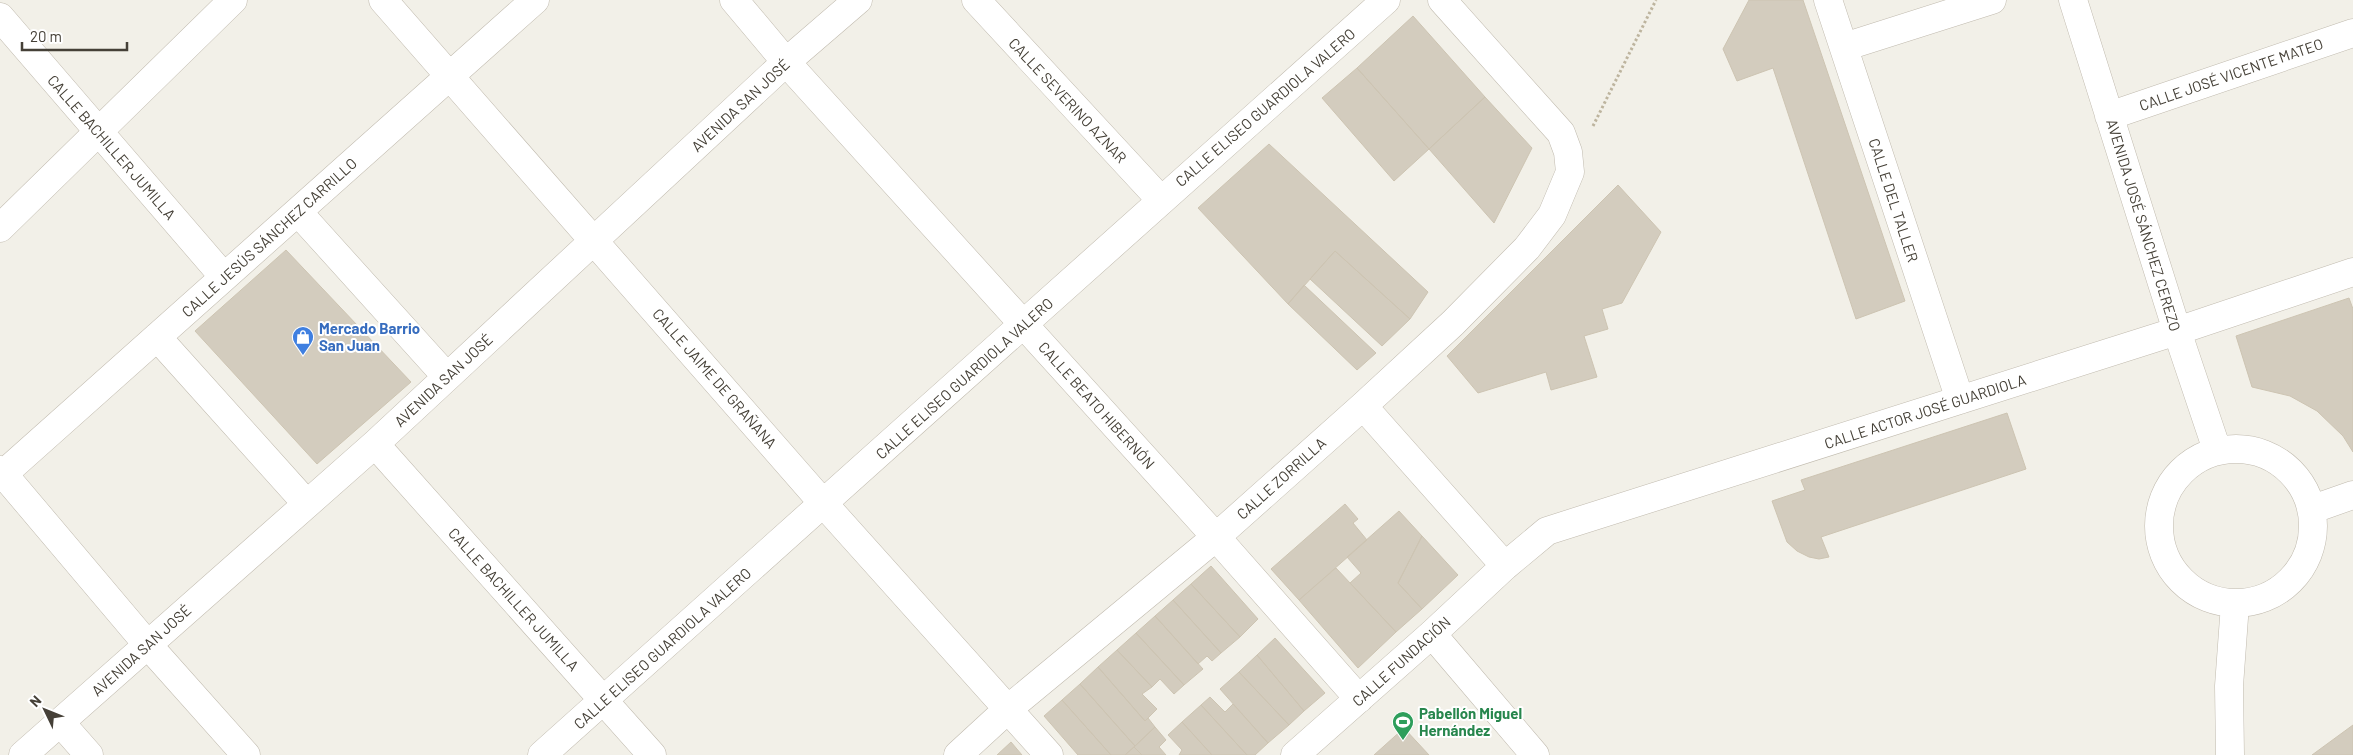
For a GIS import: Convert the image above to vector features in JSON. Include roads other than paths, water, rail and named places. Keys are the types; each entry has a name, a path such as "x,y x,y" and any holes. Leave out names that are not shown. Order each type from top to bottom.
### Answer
{"street":[{"path":"0,228 233,0"},
{"name":"CALLE JAIME DE GRAÑANA","path":"383,0 824,503 1049,755"},
{"name":"CALLE JESÚS SÁNCHEZ CARRILLO","path":"1,473 298,212 535,0"},
{"name":"CALLE BEATO HIBERNÓN","path":"734,0 786,62 1216,536 1359,699"},
{"name":"AVENIDA SAN JOSÉ","path":"23,755 375,444 786,62 858,0"},
{"name":"CALLE SEVERINO AZNAR","path":"976,0 1160,199"},
{"name":"CALLE ELISEO GUARDIOLA VALERO","path":"542,755 1025,324 1160,199 1386,0"},
{"name":"CALLE ZORRILLA","path":"958,755 1008,710 1216,536 1363,406 1453,323 1527,248 1552,215 1570,172 1568,152 1561,133 1442,0"},
{"name":"CALLE DEL TALLER","path":"1828,0 1960,400"},
{"path":"1844,47 1992,0"},
{"name":"AVENIDA JOSÉ SÁNCHEZ CEREZO","path":"2073,0 2177,332 2217,450"},
{"name":"CALLE BACHILLER JUMILLA","path":"0,17 224,277"},
{"name":"CALLE JOSÉ VICENTE MATEO","path":"2109,116 2353,33"},
{"path":"298,212 446,377"},
{"name":"CALLE ACTOR JOSÉ GUARDIOLA","path":"1505,566 1547,531 2177,332 2353,272"},
{"path":"157,336 307,504"},
{"path":"1363,406 1505,566"},
{"name":"CALLE BACHILLER JUMILLA","path":"375,444 652,755"},
{"path":"2248,448 2276,459 2299,479 2313,509 2314,535 2305,563 2287,585 2263,599 2234,604 2207,599 2184,584 2166,561 2158,534 2160,507 2172,481 2192,462 2217,450 2248,448"},
{"path":"1,473 147,644 246,755"},
{"path":"2313,509 2353,495"},
{"name":"CALLE FUNDACIÓN","path":"1295,755 1432,634 1505,566"},
{"path":"2230,755 2229,686 2234,604"},
{"path":"1432,634 1535,755"},
{"path":"60,722 89,755"}],"place":[{"name":"Mercado Barrio San Juan","path":"303,356"},
{"name":"Pabellón Miguel Hernández","path":"1403,741"}]}
